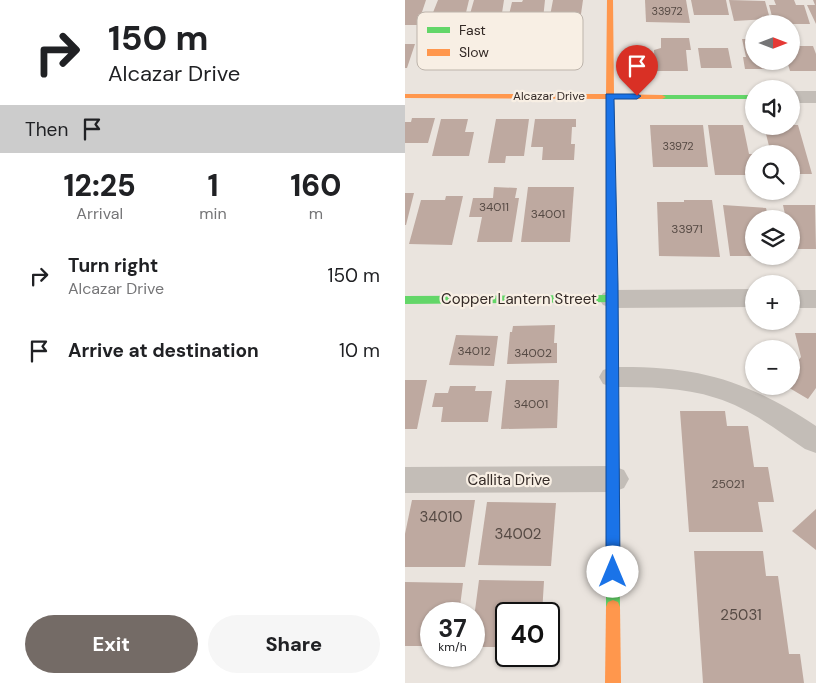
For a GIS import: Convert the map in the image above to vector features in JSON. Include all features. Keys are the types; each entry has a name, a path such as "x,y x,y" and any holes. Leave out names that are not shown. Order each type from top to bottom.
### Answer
{"street":[{"path":"610,0 613,683"},
{"name":"Alcazar Drive","path":"405,96 745,97"},
{"path":"800,97 816,97"},
{"name":"Copper Lantern Street","path":"405,300 745,298"},
{"path":"800,298 816,299"},
{"path":"613,378 653,376 715,386 745,397 816,442"},
{"name":"Callita Drive","path":"405,480 613,479"}],"building":[{"path":"405,0 426,0 422,12 417,12 417,25 405,25"},
{"path":"438,0 469,0 466,12 433,12"},
{"path":"474,0 504,0 502,12 471,12"},
{"path":"523,0 545,0 544,12 510,12 512,2 522,2"},
{"path":"553,0 583,0 581,12 551,12"},
{"path":"645,0 686,0 690,23 646,22"},
{"path":"691,0 726,0 729,15 694,15"},
{"path":"729,0 765,1 769,15 745,15 745,20 734,21"},
{"path":"774,0 794,0 796,5 804,5 810,24 800,24 800,15 772,15 769,5 776,5"},
{"path":"813,0 816,0 816,24 807,5 815,5"},
{"path":"661,38 689,38 691,50 686,50 688,71 655,71 654,50 661,48"},
{"path":"742,39 745,39 745,52"},
{"path":"405,44 415,44 407,68 405,68"},
{"path":"800,46 813,46 816,54 816,71 790,71 800,70"},
{"path":"698,48 728,48 732,68 701,68"},
{"path":"412,118 435,118 428,143 405,143 405,122 411,122"},
{"path":"441,119 468,119 465,132 474,132 469,156 432,156"},
{"path":"496,119 529,119 524,156 506,156 505,163 488,163"},
{"path":"535,119 576,119 576,127 572,127 571,144 575,144 574,160 542,160 543,147 531,147"},
{"path":"650,125 703,125 708,167 653,167"},
{"path":"708,125 743,125 747,145 745,145 745,175 715,175"},
{"path":"800,132 812,174 800,174 800,145 769,145 766,135 800,135"},
{"path":"494,187 517,188 515,198 519,198 512,242 477,242 482,217 469,217 473,198 493,198"},
{"path":"528,187 574,187 570,242 521,242"},
{"path":"405,193 414,193 406,225 405,225"},
{"path":"446,196 463,196 452,245 409,244 421,200 445,200"},
{"path":"684,200 712,200 720,257 659,256 657,202 684,202"},
{"path":"723,205 766,208 767,210 745,210 745,256 730,256"},
{"path":"783,205 815,205 816,249 800,249 800,210 784,210"},
{"path":"555,325 554,343 557,343 557,363 507,364 510,332 512,332 513,326"},
{"path":"795,333 816,333 816,388 808,399 800,394 800,340 797,340"},
{"path":"456,335 498,336 494,366 449,365"},
{"path":"405,380 427,380 417,429 405,429"},
{"path":"506,380 559,380 557,428 501,429"},
{"path":"450,386 476,386 475,391 492,391 488,422 441,422 443,407 432,407 435,393 448,393"},
{"path":"680,411 725,411 727,426 748,426 754,467 768,467 774,502 758,502 763,532 689,532"},
{"path":"412,500 475,500 465,567 405,567 405,534"},
{"path":"487,502 556,503 551,566 478,565"},
{"path":"816,509 816,550 792,531"},
{"path":"694,551 763,551 766,576 778,576 789,654 800,654 804,683 703,683"},
{"path":"479,580 544,581 543,602 495,602 495,647 485,647 485,602 476,602"},
{"path":"405,582 463,583 461,602 420,602 420,646 405,646"}],"traffic: fast":[{"path":"662,97 745,97"},
{"path":"405,300 612,299"},
{"path":"611,320 613,607"}],"traffic: slow":[{"path":"610,0 611,320"},
{"path":"405,96 662,97"},
{"path":"613,607 613,683"}],"route":[{"path":"613,572 609,96 637,96"}]}
